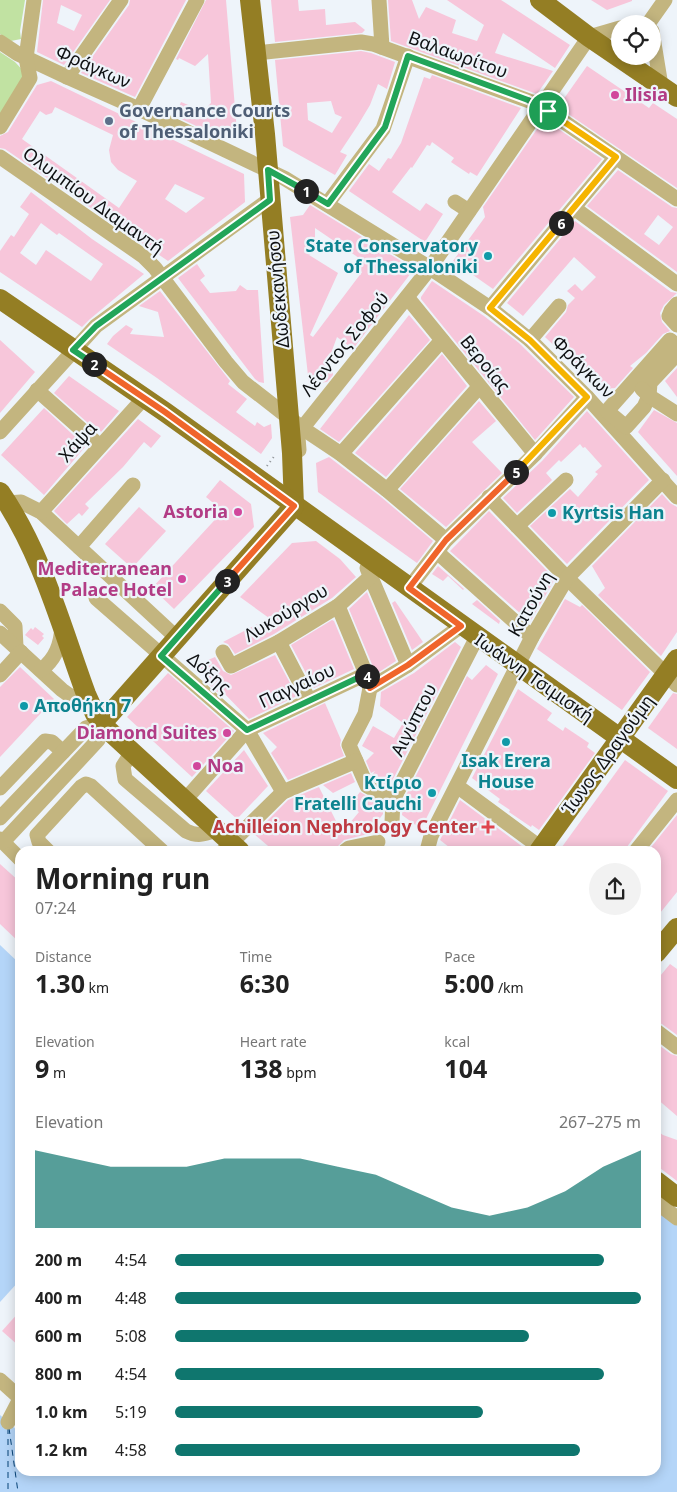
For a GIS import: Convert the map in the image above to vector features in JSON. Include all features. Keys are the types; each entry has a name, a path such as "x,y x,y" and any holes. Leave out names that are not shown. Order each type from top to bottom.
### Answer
{"main road":[{"name":"Δωδεκανήσου","path":"250,0 295,434 294,506"},
{"path":"540,0 589,37 611,50"},
{"path":"634,65 669,91"},
{"name":"Ιωάννη Τσιμισκή","path":"0,299 68,356 144,398 677,779"},
{"path":"253,476 260,477 276,473 284,465 295,434"},
{"path":"4,497 39,564 90,703 102,722 185,800 228,844"},
{"path":"102,722 294,506"},
{"name":"Ίωνος Δραγούμη","path":"545,846 620,739 673,673"},
{"path":"661,1185 677,1197"}],"street":[{"path":"0,127 30,78 26,58 34,0"},
{"path":"67,77 121,0"},
{"path":"139,108 198,0"},
{"path":"379,0 382,47"},
{"path":"654,15 665,0"},
{"path":"589,37 611,31"},
{"name":"Λέοντος Σοφού","path":"295,434 430,268 589,37"},
{"name":"Φράγκων","path":"0,42 26,58 139,108 284,178 430,268 490,308 530,340 611,419 677,497"},
{"name":"Βαλαωρίτου","path":"256,53 361,42 408,56 528,100 677,199"},
{"path":"328,204 385,127 408,56"},
{"path":"661,65 669,91"},
{"name":"Ολυμπίου Διαμαντή","path":"0,157 143,256 162,277 237,376 295,434 341,454 387,490 532,637"},
{"path":"490,308 616,157"},
{"path":"0,432 96,326 162,277 216,243 270,200"},
{"path":"455,202 469,211"},
{"path":"574,208 677,284"},
{"name":"Βεροίας","path":"407,297 535,454"},
{"path":"677,304 669,316 677,325"},
{"name":"Φράγκων","path":"530,340 559,306"},
{"path":"341,454 442,340"},
{"path":"677,346 670,340 607,411 611,419 644,391 677,354"},
{"path":"3,411 16,402 52,362 68,356"},
{"path":"387,490 479,387"},
{"path":"37,390 100,446"},
{"path":"644,391 677,414"},
{"path":"409,588 441,546 535,454 587,397"},
{"name":"Χάψα","path":"41,512 144,398"},
{"path":"517,526 566,480"},
{"name":"Κατούνη","path":"430,846 431,836 532,637 567,578 662,480"},
{"path":"79,547 133,485"},
{"path":"4,497 21,502 41,512 177,638"},
{"path":"489,497 567,578 673,673"},
{"path":"361,553 408,665"},
{"name":"Λυκούργου","path":"223,652 231,666 279,642 338,606 370,577"},
{"name":"Δόξης","path":"96,598 247,730 283,792"},
{"path":"338,606 368,681 365,714 349,745 367,786 393,800"},
{"path":"0,611 15,626 19,649 0,675"},
{"path":"41,670 56,654 62,626"},
{"name":"Παγγαίου","path":"185,800 247,730 310,700 368,681 408,665 469,632"},
{"name":"Αιγύπτου","path":"392,822 393,800 469,632"},
{"path":"0,633 69,695 90,703"},
{"path":"279,642 310,700"},
{"path":"0,818 86,728 102,722"},
{"path":"15,854 1,840 98,740 102,722"},
{"path":"0,788 45,741 52,742 63,752"},
{"path":"132,752 123,766 125,779 186,831 228,844 283,792 356,761"},
{"path":"42,846 38,842 37,835 81,786 86,784 156,846"},
{"path":"457,786 535,846"},
{"path":"640,846 677,800"},
{"path":"358,846 378,842"},
{"path":"661,1035 677,1047"},
{"path":"661,1206 677,1218"},
{"path":"0,1380 15,1394"},
{"path":"8,1422 15,1409"}],"green space":[{"path":"0,0 25,0 20,31 21,39 11,41 0,34"},
{"path":"0,52 15,62 30,78 0,127"}],"water":[{"path":"0,945 15,959 15,1286 0,1302"},
{"path":"661,1210 677,1222 677,1492 0,1492 0,1415 15,1428 15,1476 661,1476"}],"building":[{"path":"43,0 110,0 64,65 37,52","holes":["61,5 82,15 74,31 57,23"]},
{"path":"130,0 186,0 135,97 81,73 129,5"},
{"path":"206,0 226,0 237,132 226,140 175,116 181,102 203,111 211,103 208,54 195,66 179,58 178,60 176,59"},
{"path":"271,0 298,0 299,11 325,9 326,25 355,22 365,30 362,33 275,42"},
{"path":"388,0 412,0 419,19 426,7 456,20 452,33 477,41 484,25 447,0 501,0 570,45 555,68 503,33 495,53 553,71 537,94 391,41"},
{"path":"591,0 632,0 632,1 607,10"},
{"path":"361,51 395,62 387,89 378,84 370,105 340,152 347,155 335,175 283,146 275,60","holes":["331,101 335,114 342,117 332,133 308,120 307,103"]},
{"path":"587,66 649,108 653,103 677,119 677,188 558,107"},
{"path":"432,75 521,108 477,176 470,172 469,174 451,162 454,158 432,142 430,146 427,145 412,168 392,192 420,211 426,203 443,214 425,242 349,191 369,164 379,171 388,158 391,159 401,143 424,77 430,79"},
{"path":"51,81 244,174 245,202 168,261 5,149 0,148 0,136 8,132 37,85","holes":["55,107 113,135 109,150 111,162 118,170 137,181 119,208 22,139 40,111 46,115 52,113","175,184 205,198 186,213 165,199"]},
{"path":"544,119 602,159 493,289 453,261 485,217 483,207"},
{"path":"618,170 672,207 677,208 677,272 587,206","holes":["658,215 673,227 659,245 644,234"]},
{"path":"31,192 92,239 144,274 82,327 0,272 0,251 11,235 14,237 29,214 20,207","holes":["41,223 57,235 59,233 103,264 91,281 46,250 36,265 20,253"]},
{"path":"310,205 414,269 353,349 337,337 330,356 333,375 327,382 309,384 290,217 303,215","holes":["315,228 359,258 354,266 362,272 313,337 310,335 338,273 309,255 315,251"]},
{"path":"575,221 671,292 677,293 664,305 660,313 662,322 670,331 663,334 646,353 630,366 633,368 615,388 601,390 545,337 575,298 567,291 575,284 582,291 596,277 574,257 523,316 507,303"},
{"path":"197,264 205,276 200,280 210,293 236,291 240,285 247,290 258,290 264,383 255,379 178,278"},
{"path":"432,281 484,316 519,343 574,397 535,440 421,299"},
{"path":"160,291 230,381 228,384 247,399 236,412 255,426 257,422 264,427 271,424 272,438 261,454 107,344 126,325 133,329 130,334 164,337 158,312 139,306"},
{"path":"409,315 430,340 339,442 320,429"},
{"path":"0,340 35,372 0,413"},
{"path":"442,354 467,386 386,477 355,453"},
{"path":"677,368 677,397 665,381"},
{"path":"69,376 119,411 101,432 99,429 97,431 54,393"},
{"path":"479,401 496,421 472,442 502,473 446,527 400,489"},
{"path":"44,408 85,447 44,495 1,455"},
{"path":"654,410 677,423 677,476 638,432"},
{"path":"587,411 649,480 567,564 530,526 570,489 578,497 598,474 595,472 602,466 585,447 583,448 580,444 561,462 559,460 546,473 552,480 517,513 503,498 542,461"},
{"path":"138,419 161,436 151,448 144,442 123,467 85,504 89,508 82,516 79,513 67,524 54,511"},
{"path":"329,457 381,497 433,541 417,563 318,492 316,463"},
{"path":"220,480 251,504 254,527 174,609 152,588 223,511 206,497"},
{"path":"662,494 670,503 677,507 677,632 661,656 598,595 605,588 592,566"},
{"path":"139,507 166,531 132,568 105,544"},
{"path":"489,511 555,579 530,622 450,551"},
{"path":"316,541 340,559 356,577 332,598 274,634 235,654 228,644 223,642 269,618 240,597 292,543"},
{"path":"438,566 464,589 448,576 443,581 432,574"},
{"path":"367,592 396,661 376,674 349,609"},
{"path":"565,599 580,607 582,605 650,672 622,710 537,649"},
{"path":"477,600 500,621 499,624 472,604"},
{"path":"395,601 423,642 412,650 392,603"},
{"path":"332,620 354,669 314,688 291,645"},
{"path":"35,627 44,634 42,636 44,638 38,645 25,635 31,628 33,630"},
{"path":"455,642 461,647 389,787 374,779 372,775 375,771 371,773 366,761 374,753 362,746 373,726 394,738 403,723 380,706 381,692 414,673"},
{"path":"275,655 297,696 249,719 221,690 217,692 208,683 199,664 215,657 223,671 231,675"},
{"path":"486,665 498,674 421,829 402,815 403,801 467,676 472,680"},
{"name":"Αποθήκη 7","path":"20,667 54,699 0,757 0,687"},
{"path":"168,673 234,731 192,777 127,717"},
{"path":"518,689 552,713 547,720 563,731 565,727 589,743 587,747 595,753 539,830 532,825 531,827 509,812 510,810 498,802 500,799 472,778"},
{"path":"673,693 677,694 677,749 648,728"},
{"path":"325,703 341,740 340,745 344,756 288,780 271,753 277,747 263,733"},
{"path":"244,750 268,786 237,819 206,791"},
{"path":"625,760 668,791 628,846 563,846"},
{"path":"351,773 355,782 333,793 323,785"},
{"path":"319,787 337,823 344,830 359,812 350,805 360,792 383,805 383,814 368,834 344,840 338,846 268,846 254,834 288,800"},
{"path":"460,800 522,846 448,846 440,840"},
{"path":"677,815 677,892 661,912 661,846 652,846"},
{"path":"0,864 15,878 15,938 0,924"},
{"path":"670,964 677,969 677,1035 661,1024 661,975"},
{"path":"661,1047 677,1056 677,1116 661,1102"},
{"path":"661,1134 677,1140 677,1181 661,1169"},
{"path":"15,1317 15,1343 2,1331"}],"ferry route":[{"path":"8,1428 8,1492"},
{"path":"9,1428 15,1471"},
{"path":"16,1476 18,1492"}],"place":[{"name":"Ilisia","path":"615,95"},
{"name":"Governance Courts of Thessaloniki","path":"109,121"},
{"name":"State Conservatory of Thessaloniki","path":"488,256"},
{"name":"Astoria","path":"238,512"},
{"name":"Kyrtsis Han","path":"552,513"},
{"name":"Mediterranean Palace Hotel","path":"182,579"},
{"name":"Αποθήκη 7","path":"24,706"},
{"name":"Diamond Suites","path":"227,733"},
{"name":"Isak Erera House","path":"506,742"},
{"name":"Noa","path":"197,766"},
{"name":"Κτίριο Fratelli Cauchi","path":"432,793"},
{"name":"Achilleion Nephrology Center","path":"488,827"}],"route":[{"path":"408,56 528,100 548,111 616,157 490,308 530,340 587,397 535,454 446,540 409,588 461,626 408,665 370,688 366,674 247,730 161,656 294,506 165,412 73,350 96,326 270,200 268,170 328,204 385,127 408,56"}]}
